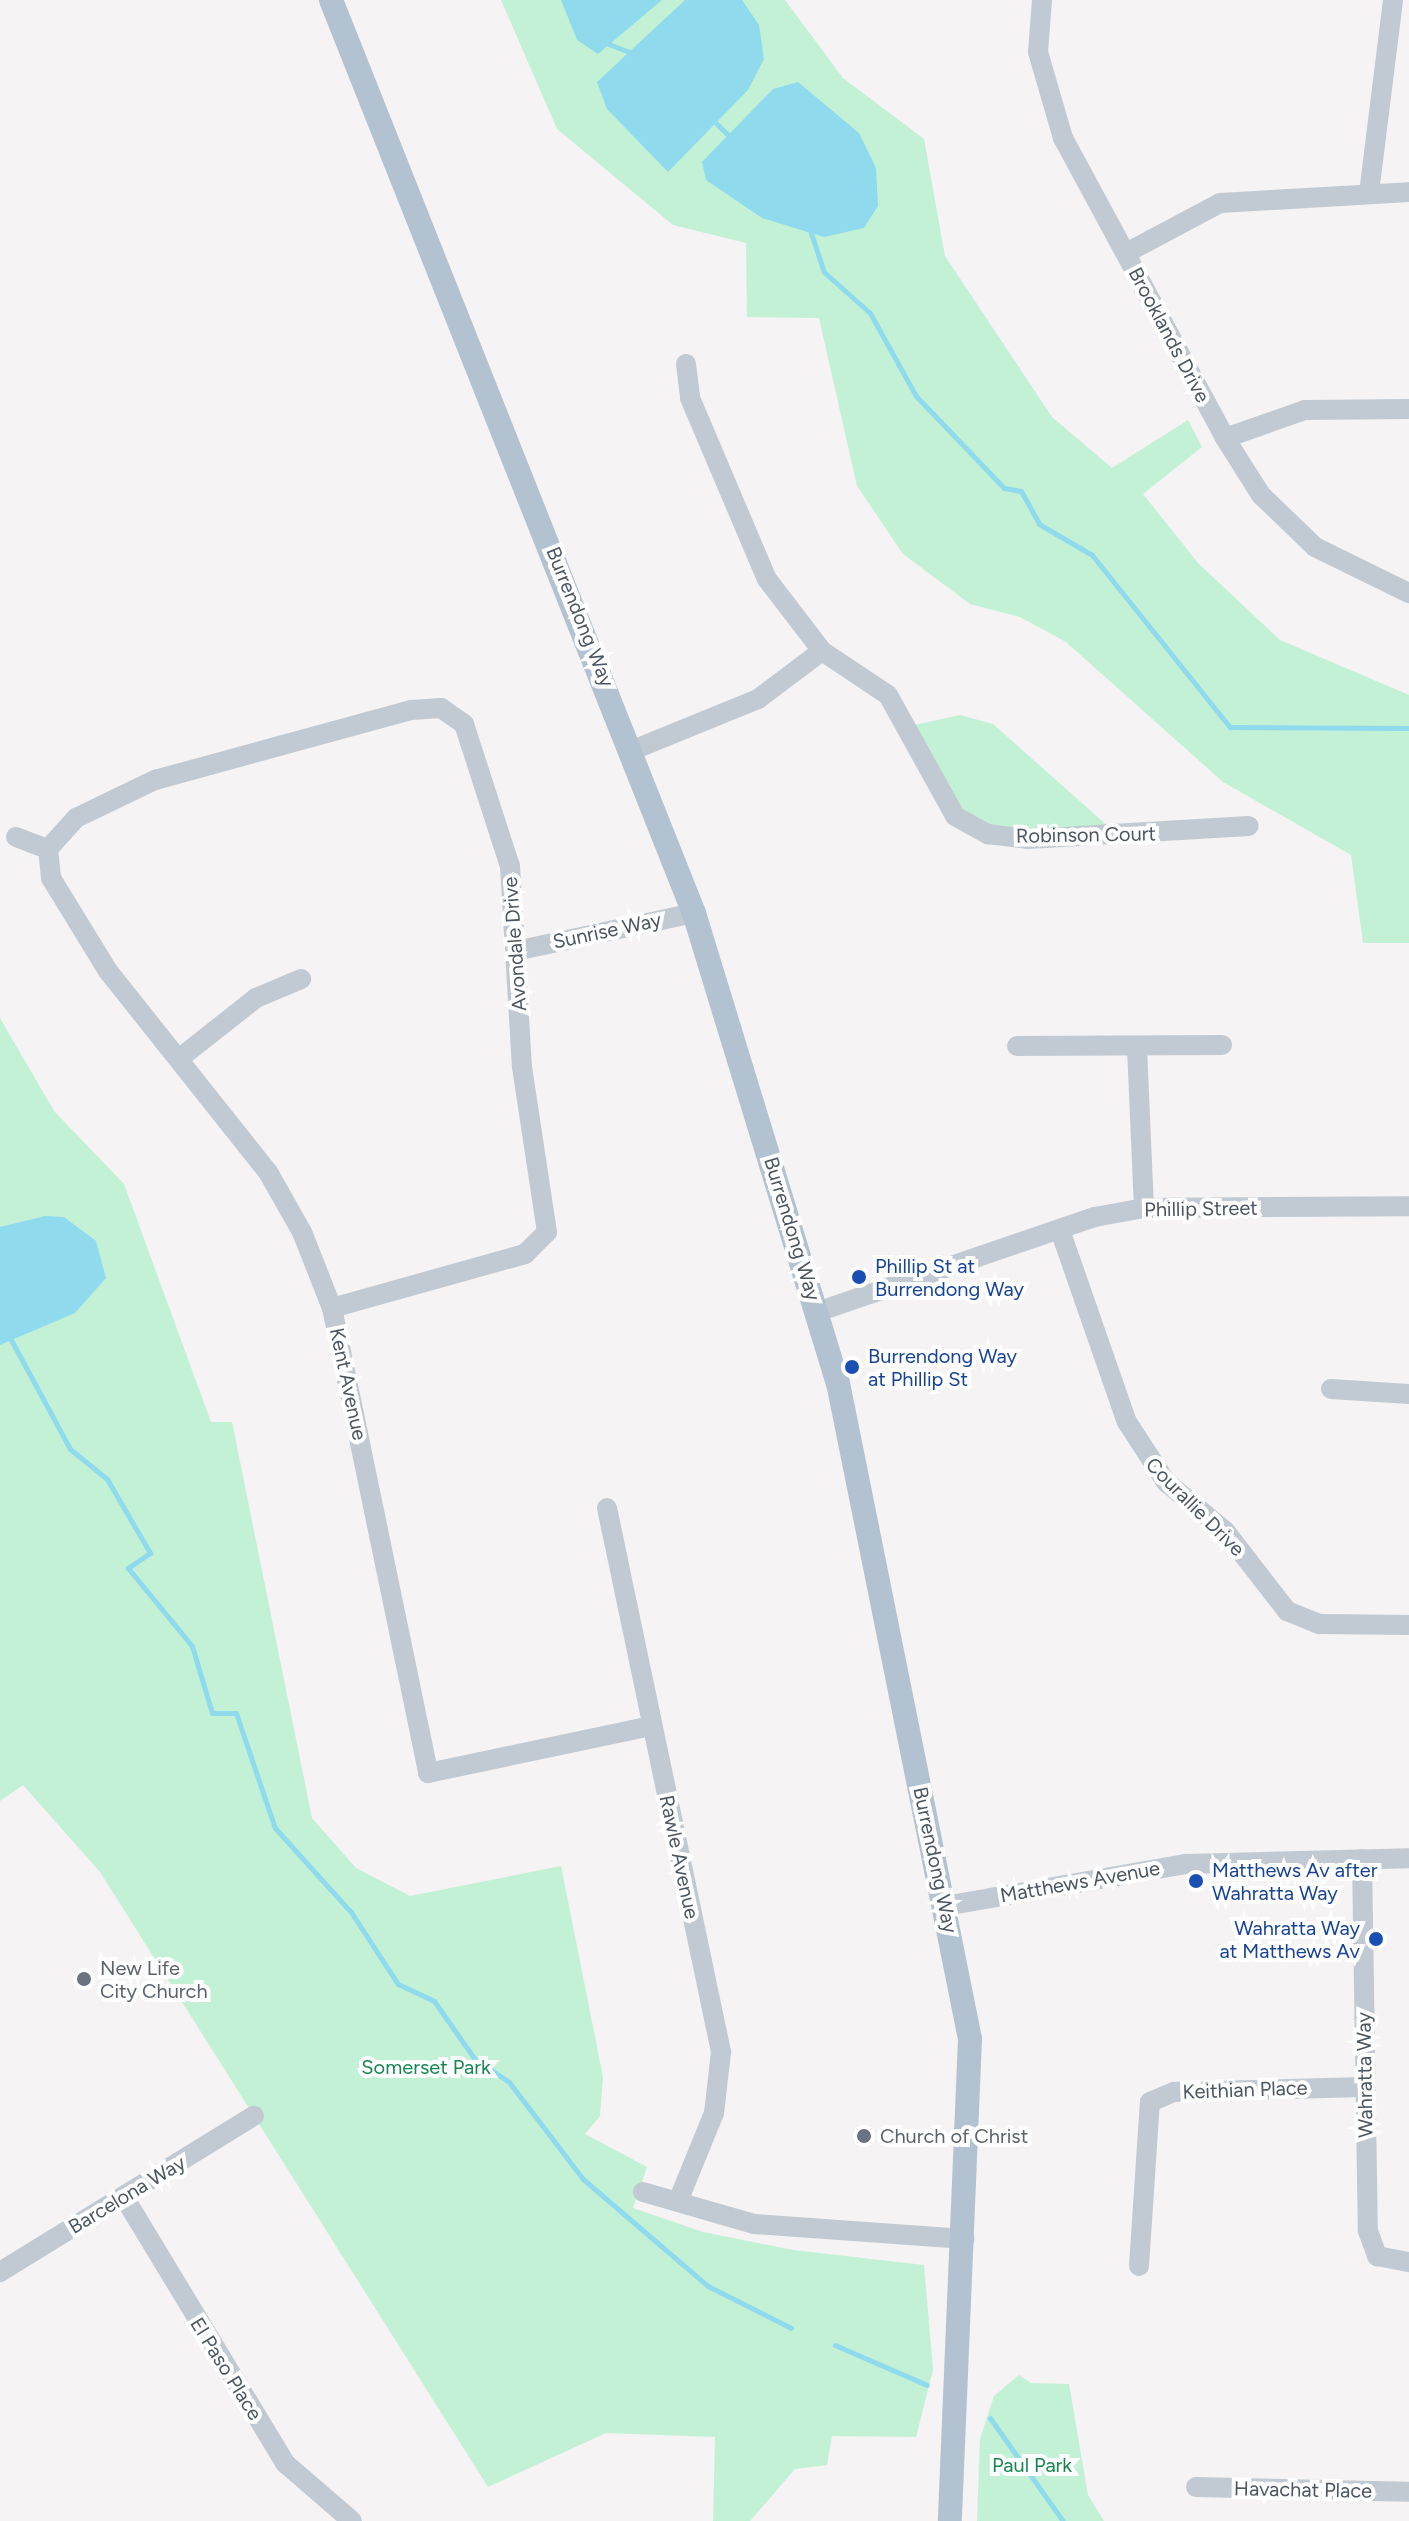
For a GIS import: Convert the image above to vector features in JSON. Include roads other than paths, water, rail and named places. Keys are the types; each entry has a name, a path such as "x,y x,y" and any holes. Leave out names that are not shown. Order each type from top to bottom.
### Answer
{"main road":[{"name":"Burrendong Way","path":"331,0 633,750 694,913 817,1312 945,1906 970,2039 950,2521"}],"street":[{"name":"Brooklands Drive","path":"1042,0 1038,52 1063,138 1225,438 1261,495 1315,547 1409,593"},
{"path":"1369,193 1393,0"},
{"path":"1126,253 1220,203 1409,192"},
{"name":"Robinson Court","path":"686,364 690,398 740,526 767,579 822,651 888,695 946,804 988,834 1028,839 1249,826"},
{"path":"1225,438 1305,410 1409,409"},
{"path":"633,750 758,699 822,651"},
{"name":"Avondale Drive","path":"48,849 76,818 155,780 441,708 464,724 499,815 520,950 526,1104 548,1216 541,1245 332,1308"},
{"path":"16,837 48,849"},
{"name":"Kent Avenue","path":"48,849 51,878 108,971 268,1172 332,1308 428,1773 651,1726"},
{"name":"Sunrise Way","path":"520,950 694,913"},
{"path":"180,1058 256,998 301,979"},
{"path":"1017,1046 1137,1048 1222,1045"},
{"path":"1137,1048 1144,1208"},
{"name":"Phillip Street","path":"817,1312 1144,1208 1409,1206"},
{"name":"Courallie Drive","path":"1061,1233 1127,1422 1166,1482 1225,1531 1287,1611 1320,1624 1409,1625"},
{"path":"1331,1389 1409,1394"},
{"name":"Rawle Avenue","path":"607,1508 721,2052 714,2113 678,2201"},
{"name":"Matthews Avenue","path":"945,1906 1149,1868 1409,1858"},
{"name":"Wahratta Way","path":"1362,1859 1364,2087 1370,2244 1377,2256 1409,2262"},
{"name":"Keithian Place","path":"1139,2266 1150,2102 1174,2092 1364,2087"},
{"name":"Barcelona Way","path":"0,2272 254,2116"},
{"path":"643,2192 754,2224 964,2239"},
{"name":"El Paso Place","path":"124,2197 286,2464 352,2521"},
{"name":"Havachat Place","path":"1196,2487 1409,2492"}],"water":[{"path":"561,0 662,0 598,54 577,40"},
{"path":"685,0 742,0 759,25 764,59 748,90 668,172 607,109 597,82"},
{"path":"798,82 859,133 876,168 878,206 864,228 824,237 762,218 706,180 702,162 773,89"},
{"path":"45,1216 64,1217 96,1241 106,1278 75,1313 0,1345 0,1227"}],"waterway":[{"path":"606,43 634,54"},
{"path":"712,119 733,140"},
{"path":"809,227 824,272 870,313 916,396 1004,488 1021,491 1039,524 1092,555 1230,727 1409,728"},
{"path":"9,1336 70,1449 107,1479 150,1553 128,1568 192,1646 212,1713 236,1713 275,1828 351,1912 398,1984 434,2001 474,2058 509,2082 583,2179 708,2286 791,2328"},
{"path":"835,2345 927,2385"},
{"path":"990,2418 1063,2521"}],"place":[{"name":"Phillip St at Burrendong Way","path":"859,1277"},
{"name":"Burrendong Way at Phillip St","path":"852,1367"},
{"name":"Matthews Av after Wahratta Way","path":"1196,1881"},
{"name":"Wahratta Way at Matthews Av","path":"1376,1939"},
{"name":"New Life City Church","path":"84,1979"},
{"name":"Church of Christ","path":"864,2136"}],"park label":[{"name":"Somerset Park","path":"426,2067"},
{"name":"Paul Park","path":"1032,2465"}]}
